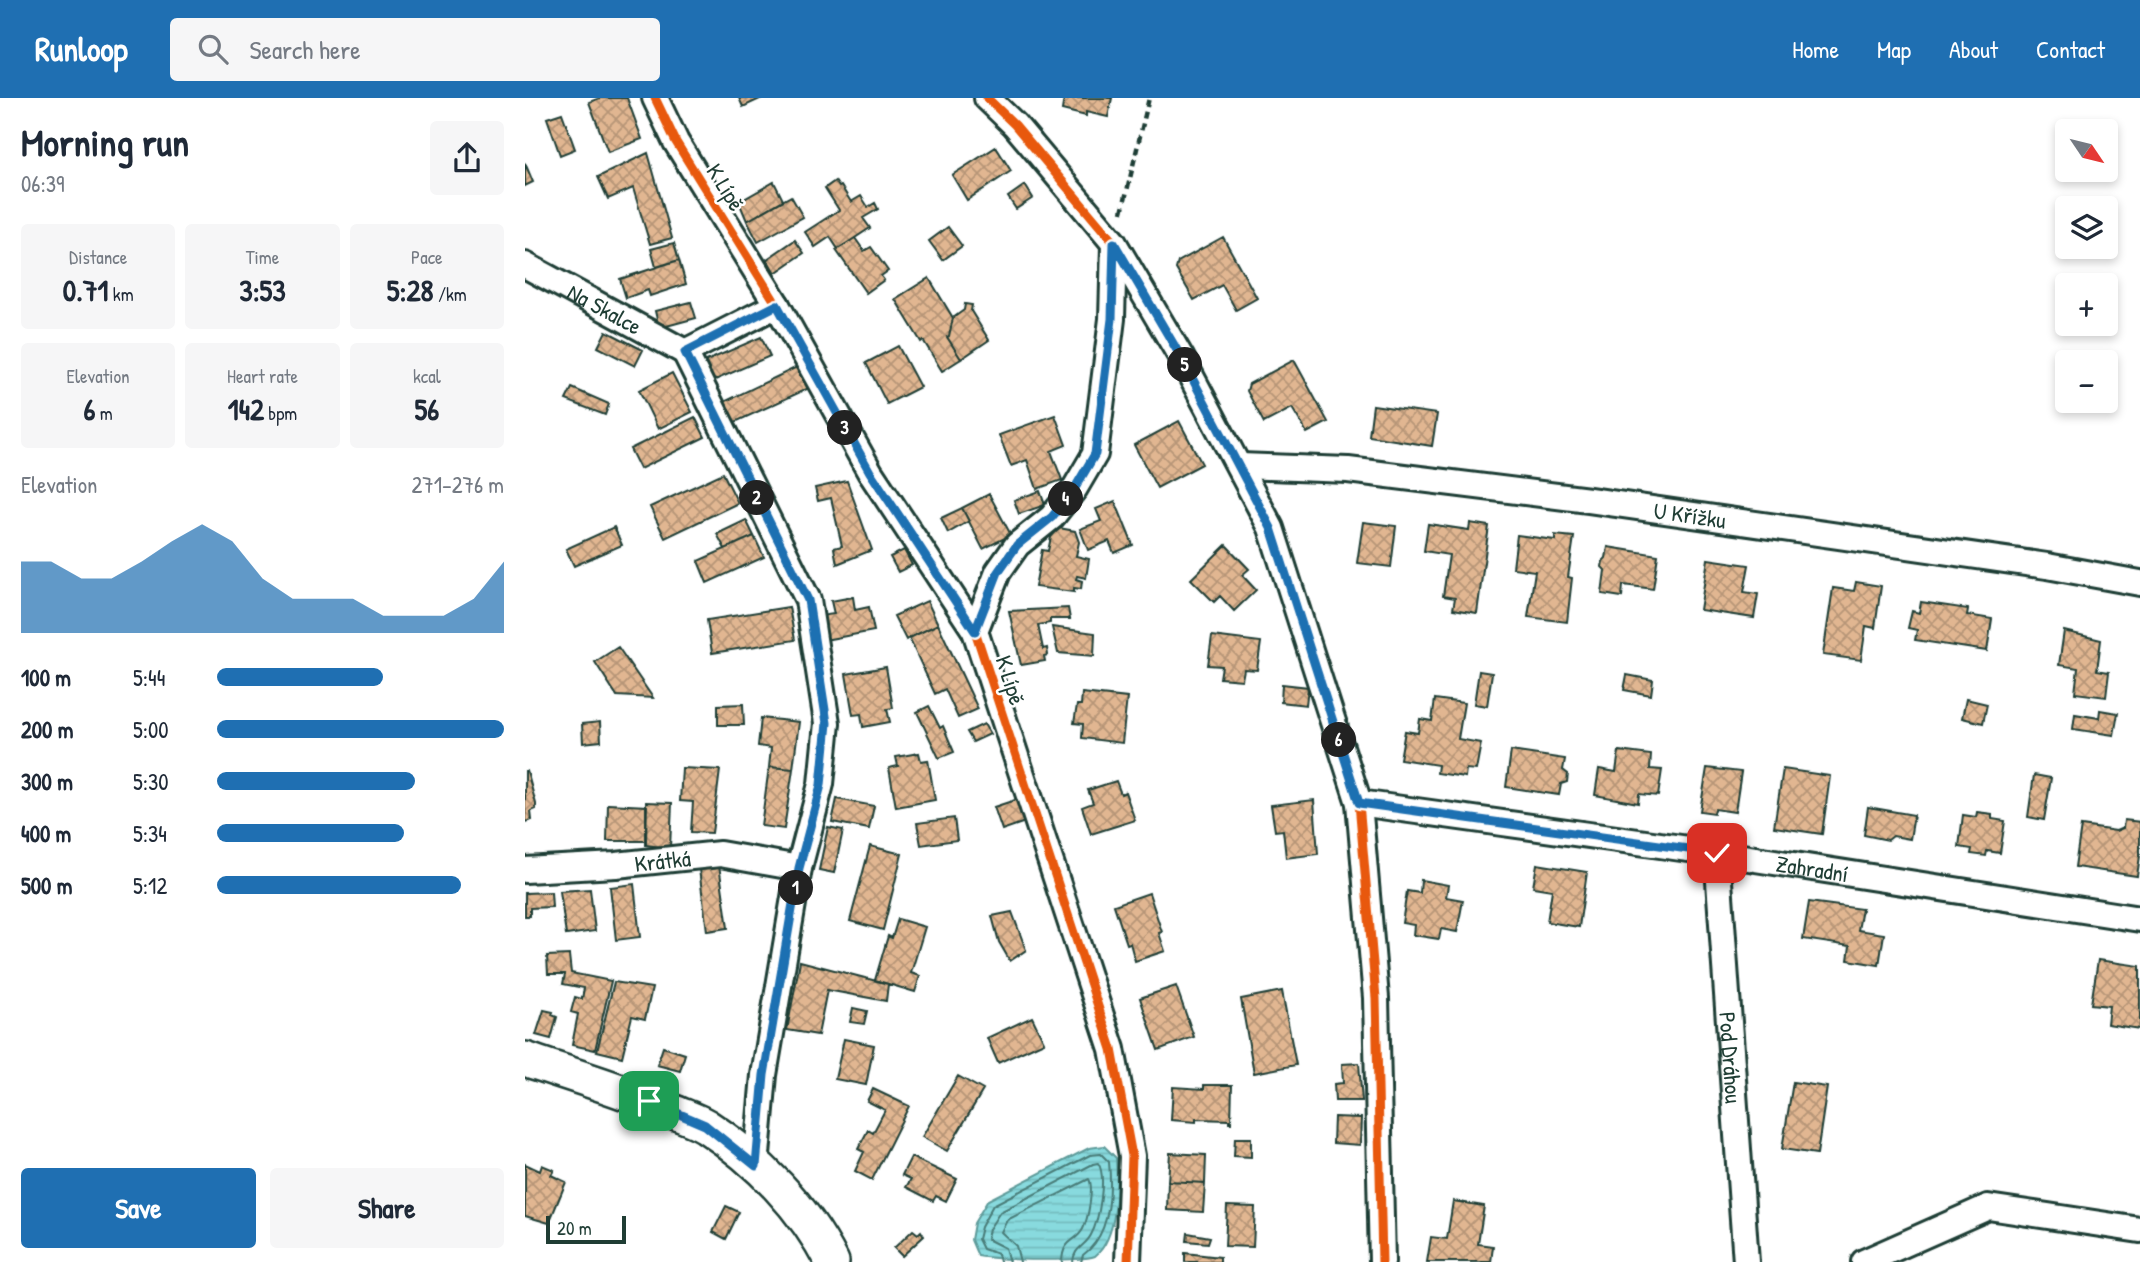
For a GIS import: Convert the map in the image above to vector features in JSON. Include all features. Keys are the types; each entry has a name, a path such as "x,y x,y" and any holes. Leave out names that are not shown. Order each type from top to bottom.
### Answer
{"main road":[{"path":"525,1059 649,1101 705,1125 787,1195 818,1235 832,1262"}],"street":[{"name":"K Lípě","path":"655,98 676,142 777,305 870,472 975,631 1112,1049 1132,1156 1128,1262"},
{"path":"987,98 1015,125 1114,243 1181,357 1271,528 1359,803 1376,998 1382,1262"},
{"path":"975,631 998,572 1017,545 1052,517 1075,488 1095,454 1112,319 1114,243"},
{"name":"Na Skalce","path":"525,265 685,352"},
{"path":"756,1166 764,1075 799,868 821,785 827,723 808,600 685,352 777,305"},
{"name":"U Křížku","path":"1240,466 1348,470 1588,500 2034,564 2140,583"},
{"name":"Zahradní","path":"1359,803 1717,853 2140,919"},
{"name":"Pod Dráhou","path":"1717,853 1746,1262"},
{"name":"Krátká","path":"525,870 616,865 720,854 799,868"},
{"path":"1864,1262 1988,1207 2140,1230"}],"path":[{"path":"1114,243 1149,98"}],"water":[{"path":"1104,1146 1116,1158 1115,1210 1108,1237 1095,1256 1038,1260 978,1256 971,1240 974,1223 988,1200 1089,1148"}],"building":[{"path":"600,98 627,98 642,139 608,152 589,102"},
{"path":"739,98 762,98 743,107"},
{"path":"1064,98 1112,98 1108,117 1086,112 1086,116 1062,110"},
{"path":"562,113 575,149 560,155 547,118"},
{"path":"996,147 1011,171 967,200 952,175"},
{"path":"648,153 672,238 650,244 633,188 608,199 598,177"},
{"path":"525,163 533,182 525,186"},
{"path":"835,181 851,202 861,196 868,207 875,203 878,209 863,218 870,228 838,249 830,237 815,247 805,232 839,210 825,188"},
{"path":"774,182 783,200 747,221 739,202"},
{"path":"1025,185 1033,198 1016,209 1008,197"},
{"path":"791,196 803,217 758,242 747,221"},
{"path":"948,227 962,246 943,260 929,241"},
{"path":"1223,237 1257,298 1236,310 1222,285 1194,300 1176,269 1178,262"},
{"path":"855,238 864,251 871,247 888,271 881,276 884,280 866,293 836,250"},
{"path":"795,240 804,253 775,273 767,259"},
{"path":"674,243 679,260 656,267 651,249"},
{"path":"679,260 686,284 650,296 648,290 626,298 620,279"},
{"path":"929,278 953,318 947,337 961,359 942,371 895,299"},
{"path":"691,302 696,318 659,328 655,311"},
{"path":"965,304 972,305 971,311 989,340 961,359 947,337 953,318 964,310"},
{"path":"606,331 643,350 635,366 598,347"},
{"path":"761,337 770,356 713,381 704,362"},
{"path":"898,346 920,387 887,404 866,363"},
{"path":"1294,360 1328,422 1307,433 1292,408 1264,423 1247,391 1249,384"},
{"path":"797,367 809,388 731,424 722,403"},
{"path":"672,373 692,412 658,429 639,390"},
{"path":"572,388 609,404 605,415 566,400"},
{"path":"1373,405 1437,414 1432,446 1369,436"},
{"path":"1055,415 1066,445 1051,451 1062,480 1037,489 1027,460 1011,466 999,435"},
{"path":"695,417 705,437 640,469 630,449"},
{"path":"1179,421 1202,464 1157,488 1134,445"},
{"path":"723,473 738,503 665,538 650,507"},
{"path":"847,481 872,550 837,564 834,548 842,546 831,498 818,501 815,488"},
{"path":"1040,491 1045,505 1019,514 1014,500"},
{"path":"989,494 1011,535 983,549 962,508"},
{"path":"1115,501 1133,545 1114,553 1109,541 1088,550 1080,529 1101,521 1096,509"},
{"path":"962,508 969,521 948,533 941,518"},
{"path":"746,520 754,536 725,549 717,534"},
{"path":"1363,522 1396,526 1391,567 1357,563"},
{"path":"1470,523 1489,526 1477,613 1453,609 1455,598 1443,596 1449,555 1424,551 1428,524 1469,530"},
{"path":"614,527 622,545 574,566 566,549"},
{"path":"1059,528 1075,531 1079,542 1076,556 1089,559 1086,578 1077,576 1076,579 1082,581 1081,589 1074,588 1074,592 1035,587 1042,550 1048,551 1051,537"},
{"path":"1517,535 1555,540 1555,535 1574,537 1568,577 1572,578 1567,622 1528,617 1535,571 1513,568"},
{"path":"754,536 764,557 707,583 698,561"},
{"path":"1226,545 1249,569 1242,575 1256,590 1234,611 1220,596 1214,602 1191,579"},
{"path":"1608,547 1658,555 1653,589 1623,585 1622,597 1602,594 1605,570 1602,567"},
{"path":"904,550 912,565 898,572 890,557"},
{"path":"1708,559 1749,565 1744,592 1758,594 1754,618 1700,610"},
{"path":"1856,582 1881,586 1875,628 1866,626 1861,660 1823,655 1833,588 1854,591"},
{"path":"853,597 855,610 869,607 874,631 824,640 820,616 834,614 831,601"},
{"path":"927,601 938,624 906,640 894,616"},
{"path":"1921,602 1968,609 1967,615 1992,619 1987,651 1915,640 1917,630 1908,628 1912,611 1919,613"},
{"path":"789,607 795,640 712,653 707,620"},
{"path":"1068,608 1070,619 1050,619 1050,623 1038,625 1043,649 1047,648 1045,661 1021,665 1009,611"},
{"path":"938,624 978,709 958,718 945,689 935,694 909,638"},
{"path":"1052,627 1095,633 1094,656 1058,653"},
{"path":"2064,631 2101,640 2097,670 2109,672 2106,697 2075,693 2078,668 2059,665"},
{"path":"1212,636 1261,642 1257,670 1244,669 1242,680 1220,678 1222,666 1208,665"},
{"path":"618,647 653,698 617,696 595,662"},
{"path":"886,667 893,708 887,709 890,722 863,727 861,714 853,715 846,674"},
{"path":"1479,671 1492,673 1487,706 1474,704"},
{"path":"1627,675 1653,680 1651,695 1624,690"},
{"path":"1282,684 1308,687 1306,705 1281,702"},
{"path":"1082,693 1127,698 1122,743 1082,738 1083,724 1074,723 1077,705 1081,705"},
{"path":"1435,699 1464,703 1458,739 1481,743 1476,770 1466,769 1465,777 1437,773 1438,765 1400,759 1405,731 1418,733 1420,719 1432,721"},
{"path":"1966,699 1987,704 1983,723 1962,718"},
{"path":"743,704 744,725 718,725 718,705"},
{"path":"929,706 940,728 943,726 954,752 939,758 917,712"},
{"path":"2100,710 2118,713 2114,735 2073,729 2075,714 2099,718"},
{"path":"761,718 799,722 793,769 769,767 771,748 758,746"},
{"path":"600,722 601,741 583,743 582,724"},
{"path":"984,724 990,734 973,742 967,732"},
{"path":"1511,751 1565,759 1563,770 1568,774 1567,782 1561,784 1559,795 1506,787"},
{"path":"1619,751 1651,755 1650,769 1662,770 1658,796 1639,794 1638,803 1595,795 1599,769 1616,772"},
{"path":"919,753 921,761 928,760 935,800 896,807 889,768 898,766 896,757"},
{"path":"769,767 793,769 784,829 761,826"},
{"path":"682,768 720,770 712,833 691,832 693,802 680,801"},
{"path":"1707,768 1741,772 1735,812 1715,809 1714,813 1700,811"},
{"path":"1783,769 1830,776 1822,834 1774,827"},
{"path":"525,771 536,809 531,811 532,820 525,822"},
{"path":"2034,775 2051,778 2044,820 2028,817"},
{"path":"1116,781 1121,794 1125,792 1135,820 1091,834 1082,807 1093,803 1088,790"},
{"path":"837,799 874,806 869,829 832,822"},
{"path":"1018,799 1025,822 1002,830 994,807"},
{"path":"1314,800 1318,854 1286,858 1283,830 1275,831 1271,805"},
{"path":"646,802 672,803 670,848 646,845"},
{"path":"608,804 647,806 646,841 607,841"},
{"path":"1868,807 1914,815 1910,839 1893,836 1888,840 1864,835"},
{"path":"1977,812 1992,814 1992,819 2005,821 2000,853 1987,851 1986,856 1971,854 1972,849 1959,847 1963,815 1976,817"},
{"path":"954,818 957,840 921,845 917,823"},
{"path":"2124,820 2140,822 2137,876 2075,867 2081,826 2116,831 2123,828"},
{"path":"828,827 843,830 834,873 819,870"},
{"path":"870,846 902,854 883,930 850,921"},
{"path":"1537,864 1587,872 1579,927 1547,922 1552,890 1533,887"},
{"path":"719,865 728,928 707,931 699,869"},
{"path":"1421,880 1448,885 1446,897 1463,900 1457,932 1441,929 1439,939 1413,935 1414,925 1402,923 1407,891 1420,893"},
{"path":"634,884 640,937 616,940 610,887"},
{"path":"590,889 595,931 566,935 560,891"},
{"path":"551,892 552,907 530,908 530,916 525,916 525,893"},
{"path":"1149,893 1162,932 1159,933 1165,951 1135,961 1114,905"},
{"path":"1809,902 1862,909 1858,930 1884,934 1879,965 1848,960 1850,946 1803,939"},
{"path":"1012,912 1026,950 1010,961 999,942 992,916"},
{"path":"898,919 925,927 911,973 920,976 915,992 875,980 888,936 892,938"},
{"path":"569,955 571,973 611,981 595,1050 572,1045 578,1014 571,1012 575,997 582,999 584,988 563,984 565,974 548,974 547,956"},
{"path":"2098,960 2140,966 2140,1029 2107,1024 2109,1006 2091,1004"},
{"path":"800,961 888,984 886,1001 827,990 818,1035 787,1030"},
{"path":"614,982 652,988 645,1019 632,1016 622,1057 597,1051"},
{"path":"1176,986 1194,1037 1158,1050 1140,998"},
{"path":"1282,991 1296,1065 1254,1073 1241,999"},
{"path":"853,1008 867,1011 864,1024 850,1022"},
{"path":"544,1010 553,1012 552,1015 557,1017 551,1039 536,1035"},
{"path":"1032,1017 1044,1042 998,1063 987,1038"},
{"path":"844,1039 874,1045 866,1085 835,1079"},
{"path":"663,1047 685,1054 680,1071 657,1065"},
{"path":"1359,1063 1362,1101 1335,1101 1334,1084 1343,1083 1342,1064"},
{"path":"958,1076 983,1090 947,1151 922,1137"},
{"path":"1793,1082 1827,1087 1817,1154 1782,1149"},
{"path":"1204,1085 1232,1085 1231,1123 1229,1120 1171,1120 1173,1087 1204,1089"},
{"path":"873,1089 909,1106 872,1180 855,1171 864,1152 858,1149 868,1130 873,1133 885,1110 867,1101"},
{"path":"1334,1117 1361,1118 1360,1145 1333,1143"},
{"path":"1235,1138 1251,1138 1251,1157 1234,1156"},
{"path":"1170,1153 1206,1155 1205,1183 1168,1181"},
{"path":"911,1157 957,1179 946,1201 936,1196 933,1201 906,1187 911,1179 902,1175"},
{"path":"525,1164 540,1171 542,1165 554,1170 551,1175 566,1182 549,1223 525,1216"},
{"path":"1168,1181 1205,1183 1203,1212 1167,1210"},
{"path":"1453,1201 1484,1206 1478,1244 1493,1246 1491,1262 1427,1262 1431,1237 1447,1239"},
{"path":"726,1206 739,1212 726,1239 713,1232"},
{"path":"1227,1206 1255,1207 1253,1247 1225,1246"},
{"path":"913,1230 918,1234 921,1231 924,1236 902,1256 894,1248"},
{"path":"1188,1233 1210,1237 1208,1243 1187,1241"},
{"path":"1185,1253 1220,1257 1220,1262 1185,1262"}],"cycle path":[{"path":"655,98 676,142 777,305 870,472 975,631 1112,1049 1132,1156 1128,1262"},
{"path":"987,98 1015,125 1114,243 1181,357 1271,528 1359,803 1376,998 1382,1262"}],"route":[{"path":"649,1101 705,1125 756,1166 764,1075 799,868 821,785 827,723 808,600 685,352 777,305 870,472 975,631 998,572 1017,545 1052,517 1075,488 1095,454 1112,319 1114,243 1181,357 1271,528 1359,803 1717,853"}]}
